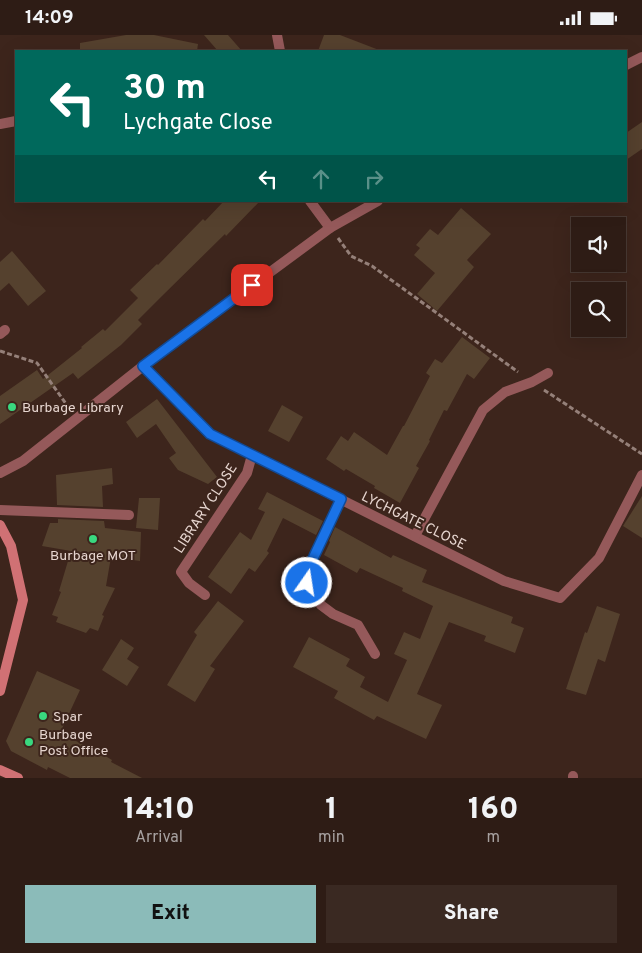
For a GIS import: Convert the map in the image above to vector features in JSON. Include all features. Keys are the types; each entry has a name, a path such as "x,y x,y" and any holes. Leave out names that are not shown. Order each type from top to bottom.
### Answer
{"main road":[{"path":"0,525 11,546 23,600 0,691"},
{"path":"0,769 14,777"}],"street":[{"path":"277,35 280,50"},
{"path":"627,64 642,57"},
{"path":"0,124 15,121"},
{"path":"311,202 330,228"},
{"path":"0,473 23,461 143,366 330,228 376,202"},
{"name":"LYCHGATE CLOSE","path":"143,366 210,434 504,581 560,598 599,558 641,479"},
{"path":"415,536 484,409 505,392 532,382 548,373"},
{"name":"LIBRARY CLOSE","path":"205,595 189,583 181,572 247,473 252,455"},
{"path":"341,499 309,567 307,583 321,605 333,614 358,625 375,654"},
{"path":"0,510 129,515"}],"path":[{"path":"330,228 351,256 372,266 532,382 642,454"},
{"path":"0,351 36,363 77,419"}],"building":[{"path":"126,35 154,35 198,44 197,50 80,50 80,43"},
{"path":"204,35 228,35 241,50 217,50"},
{"path":"324,35 340,35 379,50 318,50"},
{"path":"642,122 642,149 627,159 627,132"},
{"path":"223,202 259,202 138,320 142,324 121,345 78,379 73,373 0,424 0,396 37,370 43,379 103,329 105,331 138,298 130,290 158,265 203,219 205,221"},
{"path":"461,208 491,234 467,260 474,267 437,311 417,294 435,273 414,255 420,248 416,245 430,229 438,235"},
{"path":"12,251 46,291 28,306 9,283 0,291 0,262"},
{"path":"462,337 490,358 474,379 467,374 447,411 444,410 416,466 419,468 400,503 374,488 375,486 346,469 344,471 326,459 341,436 348,441 354,432 387,455 430,376 426,373 435,359 442,363"},
{"path":"157,399 217,477 208,484 178,470 169,458 176,453 156,424 137,438 126,422"},
{"path":"282,405 303,417 289,442 268,431"},
{"path":"112,468 113,484 102,486 103,507 57,505 56,475"},
{"path":"267,492 323,521 316,535 283,518 267,551 269,553 255,572 249,568 231,594 208,577 240,532 251,540 265,512 258,509"},
{"path":"642,496 642,538 623,526"},
{"path":"139,498 160,498 158,530 136,528"},
{"path":"58,519 104,521 105,528 141,532 140,561 111,557 106,586 115,588 102,615 104,616 98,631 90,628 86,633 56,622 58,617 52,615 61,592 59,591 71,551 42,546 50,523 58,523"},
{"path":"335,527 391,558 393,555 427,570 422,582 513,617 511,623 524,628 515,653 484,641 486,636 449,622 417,694 442,705 426,739 377,716 374,720 334,698 338,691 293,667 309,637 350,659 346,666 365,677 360,687 388,702 407,660 394,654 404,632 420,639 433,606 402,591 403,588 360,568 357,573 324,555"},
{"path":"218,601 244,621 210,666 215,669 195,702 167,685 197,635 194,632"},
{"path":"597,606 620,614 605,662 598,659 586,695 566,689 585,632 587,633"},
{"path":"121,639 134,648 127,659 139,667 127,686 102,670"},
{"name":"Spar","path":"37,671 80,690 60,733 102,754 112,760 111,762 142,778 70,778 48,767 47,770 11,751 6,741"}],"place":[{"name":"Burbage Library","path":"12,407"},
{"name":"Burbage MOT","path":"93,539"},
{"name":"Spar","path":"43,716"},
{"name":"Burbage Post Office","path":"29,742"}],"route":[{"path":"252,285 143,366 210,434 341,499 309,567 307,583"}]}
